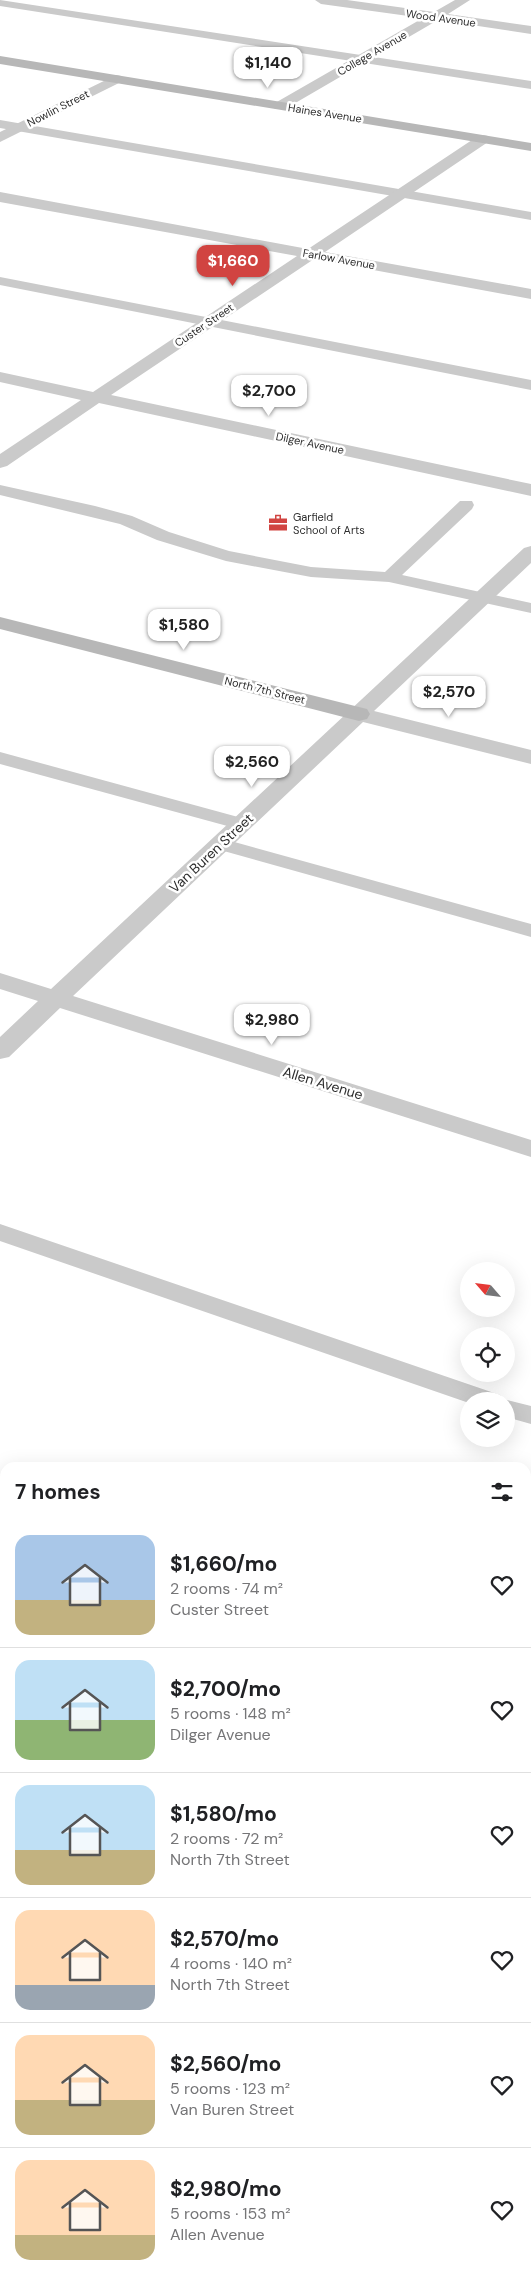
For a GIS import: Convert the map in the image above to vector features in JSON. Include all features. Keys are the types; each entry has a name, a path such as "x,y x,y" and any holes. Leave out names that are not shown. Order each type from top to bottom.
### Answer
{"main road":[{"name":"Haines Avenue","path":"0,60 531,147"},
{"name":"North 7th Street","path":"0,623 359,714"}],"street":[{"name":"Wood Avenue","path":"321,0 531,30"},
{"name":"College Avenue","path":"280,106 464,0"},
{"name":"Nowlin Street","path":"0,138 116,79"},
{"name":"Custer Street","path":"0,462 483,139"},
{"name":"Farlow Avenue","path":"0,197 531,294"},
{"name":"Dilger Avenue","path":"0,377 531,490"},
{"name":"Van Buren Street","path":"0,1051 531,552"},
{"name":"North 7th Street","path":"359,714 531,757"},
{"name":"Allen Avenue","path":"0,981 531,1149"}],"lane":[{"path":"0,3 531,85"},
{"path":"0,124 531,216"},
{"path":"0,281 531,385"},
{"path":"0,490 95,511 126,520 163,536 243,560 311,572 389,577 484,596 531,608"},
{"path":"389,577 466,505"},
{"path":"0,758 242,824"},
{"path":"220,844 531,930"},
{"path":"0,1232 464,1392"},
{"path":"515,1410 531,1415"}],"place":[{"name":"Garfield School of Arts","path":"278,523"}]}
